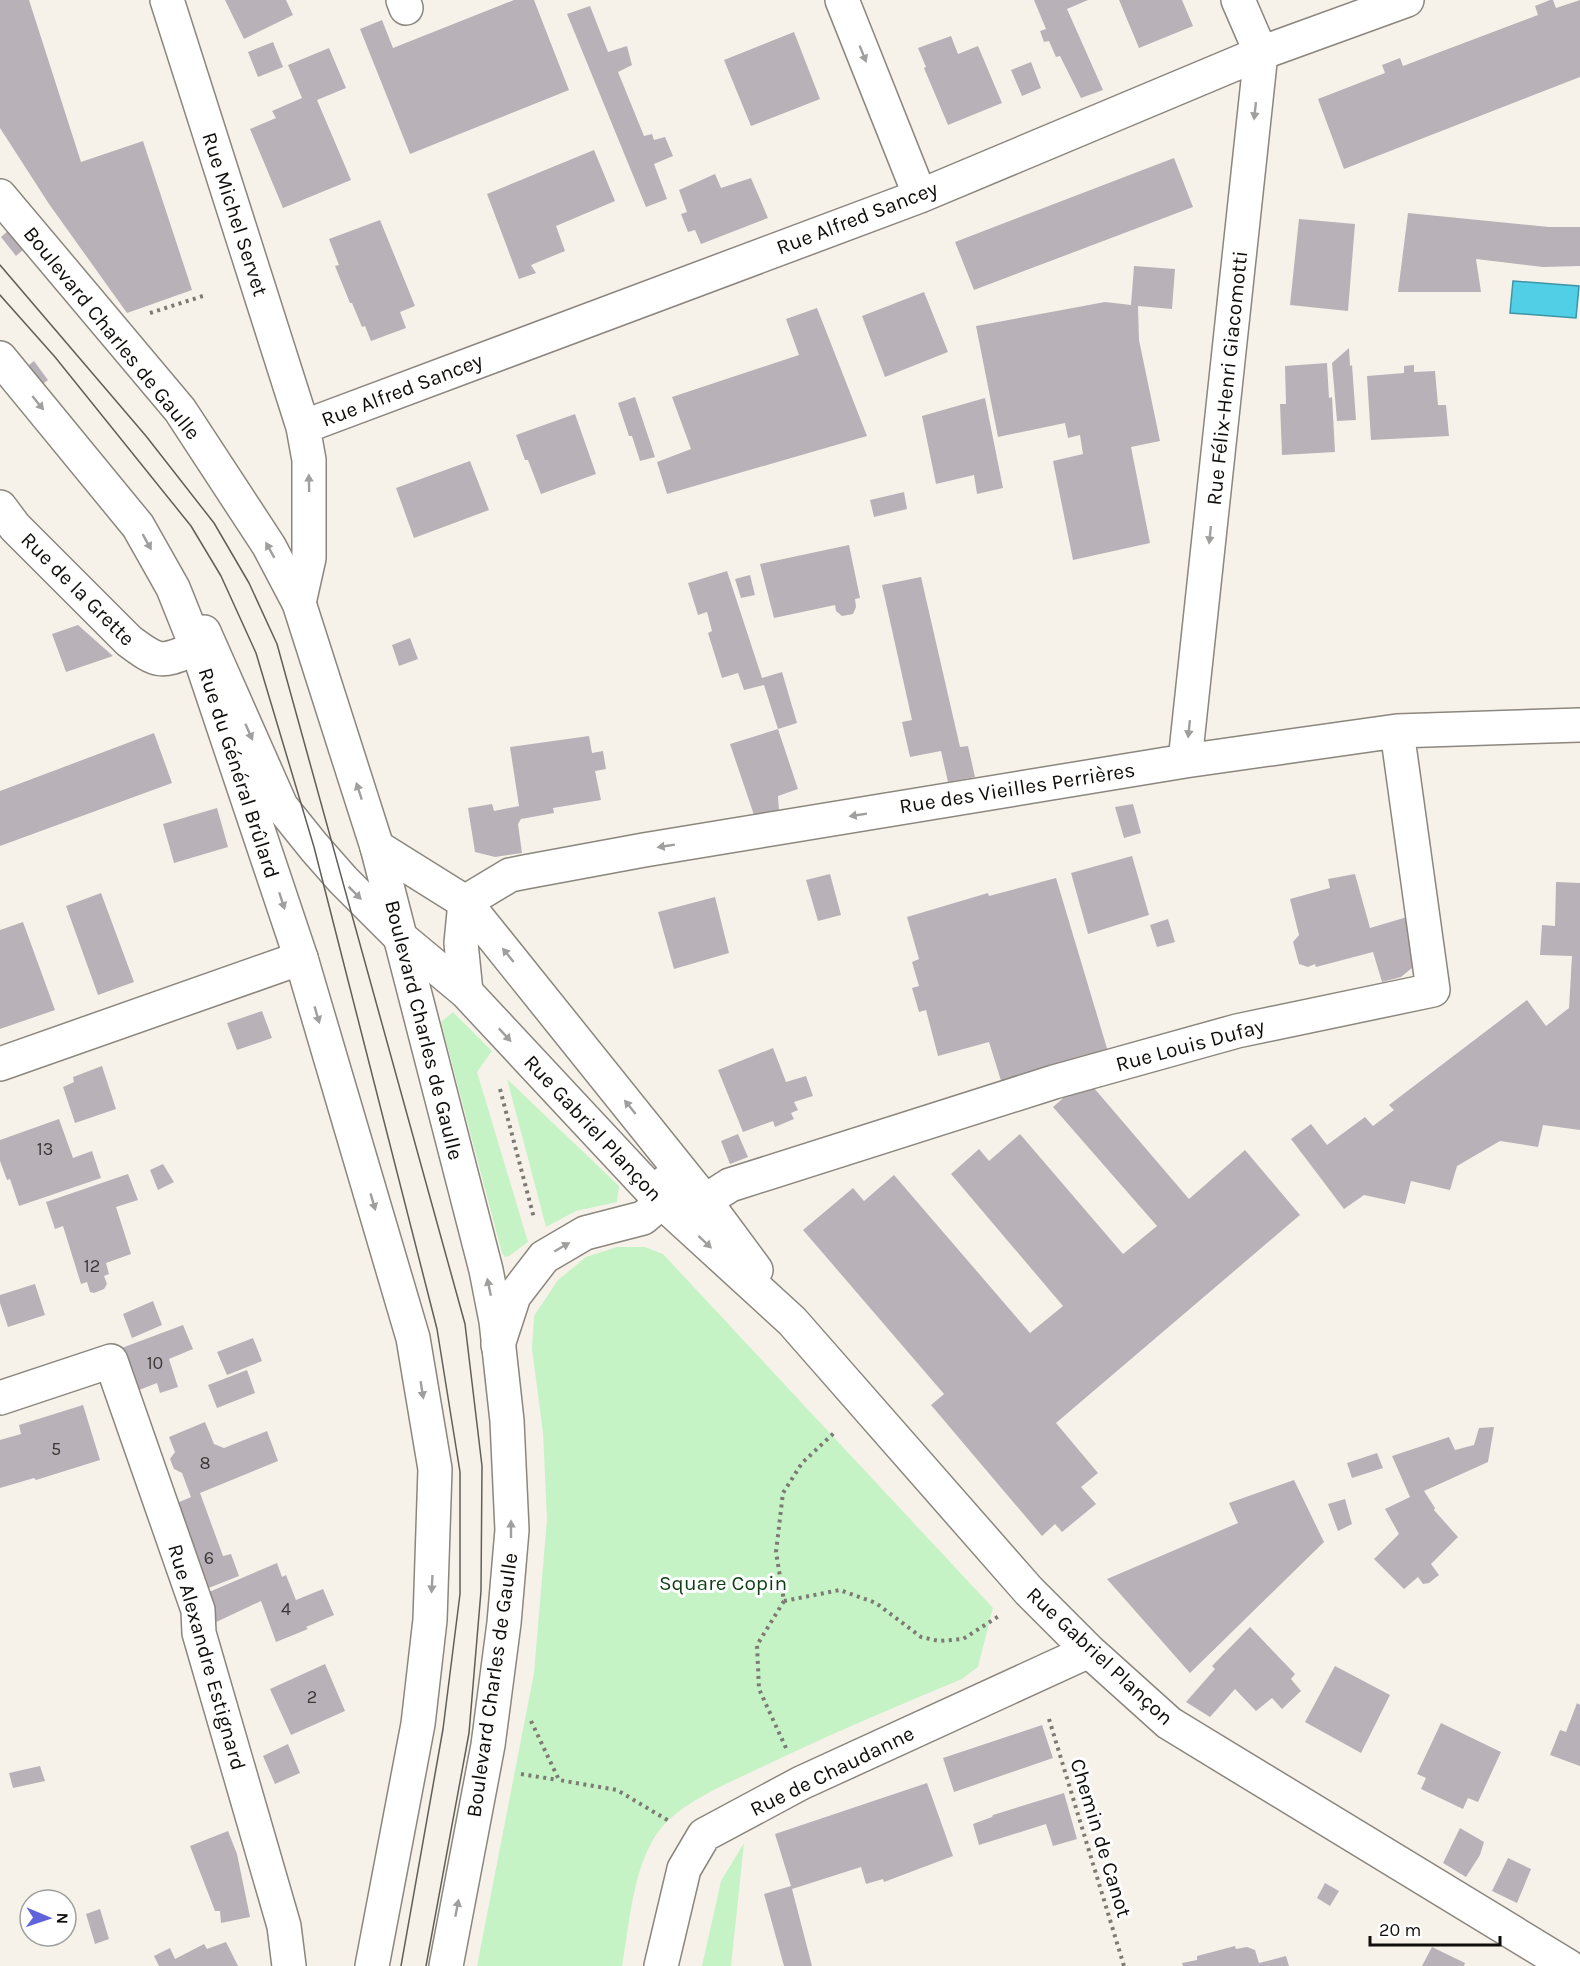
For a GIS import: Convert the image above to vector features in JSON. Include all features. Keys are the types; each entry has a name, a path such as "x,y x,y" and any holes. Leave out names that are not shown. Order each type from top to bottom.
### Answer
{"street":[{"name":"Rue Michel Servet","path":"167,0 303,428 309,460 309,558 298,603"},
{"path":"842,0 920,196"},
{"path":"1238,0 1262,53"},
{"name":"Rue Alfred Sancey","path":"303,428 920,196 1262,53 1407,0"},
{"name":"Rue Félix-Henri Giacomotti","path":"1185,760 1262,53"},
{"name":"Boulevard Charles de Gaulle","path":"0,196 180,410 269,546 298,603 377,847 486,1270 496,1321 507,1421 512,1530 504,1623 488,1745 446,1966"},
{"path":"0,358 138,526 173,588"},
{"name":"Rue de la Grette","path":"0,507 15,527 129,641 149,657 161,660 185,653"},
{"name":"Rue du Général Brûlard","path":"173,588 185,653 301,958"},
{"name":"Rue Gabriel Plançon","path":"173,588 206,635 281,806 343,880 400,937 466,992 662,1202 792,1321"},
{"name":"Rue des Vieilles Perrières","path":"465,902 510,875 525,872 1185,760 1397,731 1580,725"},
{"name":"Rue Louis Dufay","path":"705,1202 730,1185 1054,1082 1237,1031 1433,990 1397,731"},
{"name":"Rue Gabriel Plançon","path":"377,847 465,902 732,1236 792,1321 1029,1591 1089,1652 1169,1723 1568,1966"},
{"path":"465,902 461,943 466,992"},
{"path":"0,1064 301,958 413,1338 435,1469 430,1620 419,1712 372,1966"},
{"path":"498,1345 514,1296 544,1257 585,1233 644,1218 662,1202 666,1183 659,1144"},
{"name":"Rue Alexandre Estignard","path":"0,1398 111,1361 198,1610 199,1633 284,1926 289,1966"},
{"name":"Rue de Chaudanne","path":"661,1966 684,1869 704,1835 801,1783 1089,1652"}],"path":[{"path":"145,315 206,295"},
{"path":"498,1080 537,1228"},
{"path":"786,1749 759,1689 757,1645 784,1601 776,1552 783,1493 802,1463 835,1432"},
{"path":"784,1601 840,1590 876,1603 921,1637 939,1641 963,1639 1008,1611"},
{"path":"530,1718 559,1780"},
{"name":"Chemin de Canot","path":"1049,1719 1124,1966"},
{"path":"517,1773 617,1790 672,1823"}],"green space":[{"path":"453,1012 492,1051 477,1072 528,1242 505,1257 502,1253 441,1022"},
{"path":"507,1079 619,1186 617,1202 576,1211 546,1227"},
{"name":"Square Copin","path":"617,1247 645,1247 663,1254 993,1608 978,1667 962,1679 837,1732 719,1787 690,1804 665,1824 648,1849 637,1881 622,1966 477,1966 534,1673 547,1519 543,1433 532,1349 534,1316 558,1280 586,1257"},
{"path":"744,1843 731,1966 702,1966 721,1881"}],"water":[{"path":"1513,281 1579,286 1576,318 1510,313"}],"building":[{"path":"0,0 29,0 81,162 143,141 192,290 127,313 49,204 0,128"},
{"path":"225,0 286,0 293,15 244,39"},
{"path":"514,0 534,0 569,90 410,154 360,29 382,20 393,48"},
{"path":"1034,0 1088,0 1067,9 1103,90 1081,98 1060,56 1056,57 1049,41 1044,42 1040,31 1046,29"},
{"path":"1119,0 1182,0 1193,26 1139,48"},
{"path":"1553,0 1556,8 1580,0 1580,77 1344,169 1318,99 1385,73 1382,65 1400,58 1403,66 1538,15 1535,6"},
{"path":"590,6 608,52 627,46 632,65 618,72 644,136 652,134 654,140 665,137 673,156 654,164 667,199 646,207 567,14"},
{"path":"794,32 820,99 751,126 724,60"},
{"path":"951,36 958,54 978,46 1002,103 948,125 918,48"},
{"path":"273,42 283,67 258,77 248,52"},
{"path":"329,48 346,88 317,100 351,180 283,208 250,129 276,118 272,111 302,98 288,65"},
{"path":"1031,62 1041,88 1022,96 1011,70"},
{"path":"594,150 615,201 556,226 565,251 531,265 536,273 519,279 487,194"},
{"path":"1174,158 1193,207 974,290 955,242"},
{"path":"715,174 721,188 751,178 768,218 701,244 695,230 688,232 681,214 687,212 679,190"},
{"path":"1408,213 1549,227 1580,227 1580,266 1543,267 1476,259 1481,292 1398,292"},
{"path":"1299,219 1355,224 1348,311 1290,305"},
{"path":"380,220 415,306 400,312 406,328 371,341 365,326 362,327 350,303 335,266 339,265 329,239"},
{"path":"9,230 24,249 16,256 1,237"},
{"path":"1134,266 1175,269 1172,309 1138,306 1139,340 1160,441 1131,447 1150,543 1073,560 1053,461 1083,454 1080,435 1068,438 1065,423 998,437 976,326 1105,302 1131,305"},
{"path":"924,292 948,352 885,377 862,316"},
{"path":"817,308 867,436 667,494 657,462 691,449 672,397 799,355 786,319"},
{"path":"1349,348 1356,420 1337,421 1332,363"},
{"path":"34,361 48,380 40,386 25,368"},
{"path":"1327,363 1329,398 1332,397 1335,452 1282,455 1280,404 1286,404 1285,366"},
{"path":"1414,365 1414,372 1435,371 1438,405 1446,405 1449,436 1371,440 1367,376 1404,373 1404,366"},
{"path":"635,397 655,457 640,461 618,403"},
{"path":"985,398 1003,488 977,494 974,475 936,484 922,416"},
{"path":"575,414 596,474 541,494 516,435"},
{"path":"470,461 489,510 414,538 396,488"},
{"path":"904,492 907,509 874,517 870,500"},
{"path":"849,545 860,598 855,599 856,607 853,614 842,616 836,611 835,605 774,618 760,564"},
{"path":"727,571 762,678 782,672 797,723 778,729 764,685 744,690 738,673 722,678 708,633 712,631 707,612 698,615 688,583"},
{"path":"750,575 755,595 741,598 735,579"},
{"path":"921,577 960,747 968,746 975,777 948,782 941,751 910,757 902,722 912,720 882,585"},
{"path":"78,625 113,656 66,672 52,634"},
{"path":"410,638 418,659 399,666 392,645"},
{"path":"778,729 798,789 778,796 779,811 754,815 730,744"},
{"path":"154,733 172,783 0,846 0,791"},
{"path":"589,736 592,753 603,751 606,769 595,771 601,800 553,808 554,813 521,819 518,824 522,853 495,857 475,852 468,808 492,804 494,811 519,806 510,747"},
{"path":"1133,804 1141,833 1124,838 1115,807"},
{"path":"217,808 228,847 174,863 163,824"},
{"path":"1132,856 1149,915 1088,934 1071,873"},
{"path":"830,874 841,915 818,921 806,880"},
{"path":"1355,874 1370,928 1407,917 1417,953 1412,968 1401,977 1382,982 1373,952 1316,967 1315,964 1308,967 1299,964 1293,942 1299,935 1290,899 1330,888 1328,879"},
{"path":"1056,878 1109,1055 1003,1087 989,1042 938,1056 926,1010 919,1012 912,988 919,986 912,962 919,959 907,917 988,893 989,896"},
{"path":"1556,882 1580,883 1580,1130 1543,1125 1538,1147 1500,1141 1457,1166 1450,1190 1411,1181 1405,1204 1364,1195 1344,1209 1291,1139 1311,1124 1327,1145 1365,1117 1373,1126 1394,1110 1389,1105 1527,1000 1546,1026 1569,1008 1572,956 1540,955 1542,925 1555,926"},
{"path":"101,893 134,982 98,995 66,906"},
{"path":"715,897 729,953 674,969 658,912"},
{"path":"1168,919 1175,942 1157,947 1150,925"},
{"path":"23,922 55,1010 0,1029 0,930"},
{"path":"262,1011 272,1038 237,1050 227,1023"},
{"path":"773,1048 786,1082 806,1076 813,1096 794,1102 798,1110 791,1113 794,1119 775,1127 773,1121 743,1132 718,1070"},
{"path":"102,1066 116,1109 75,1123 63,1087 74,1082 73,1077"},
{"path":"1088,1081 1189,1199 1245,1150 1300,1215 1056,1423 1098,1473 1081,1487 1096,1504 1062,1532 1055,1524 1042,1536 931,1405 944,1394 803,1230 853,1188 864,1201 894,1175 1030,1333 1063,1306 951,1174 979,1149 989,1161 1020,1134 1123,1254 1157,1226 1053,1107 1079,1084"},
{"path":"59,1119 73,1158 92,1151 101,1178 19,1206 10,1179 7,1180 0,1161 0,1140"},
{"path":"738,1134 748,1157 730,1164 721,1141"},
{"path":"163,1164 174,1182 158,1190 150,1170"},
{"path":"128,1174 138,1200 116,1207 131,1254 106,1263 109,1274 104,1276 107,1284 104,1289 94,1293 90,1292 87,1282 81,1284 63,1226 55,1229 46,1202"},
{"path":"35,1284 45,1315 8,1327 0,1303 0,1295"},
{"path":"153,1301 162,1325 132,1338 123,1314"},
{"path":"183,1325 193,1349 169,1359 178,1387 160,1393 157,1383 134,1392 119,1349"},
{"path":"253,1338 262,1361 227,1375 217,1352"},
{"path":"247,1370 255,1393 217,1408 208,1385"},
{"path":"83,1405 100,1460 36,1480 34,1478 0,1488 0,1440 21,1434 19,1425"},
{"path":"205,1422 214,1444 224,1448 267,1431 278,1461 200,1493 223,1556 231,1554 239,1576 201,1591 170,1506 191,1497 182,1473 174,1469 170,1459 175,1452 169,1437"},
{"path":"1494,1427 1488,1462 1424,1491 1435,1508 1434,1510 1458,1537 1431,1564 1439,1575 1429,1583 1423,1584 1418,1577 1404,1589 1374,1559 1399,1534 1385,1509 1410,1497 1392,1456 1449,1437 1455,1450 1474,1445 1479,1428"},
{"path":"1377,1453 1383,1468 1352,1478 1347,1463"},
{"path":"1294,1480 1324,1542 1190,1673 1107,1579 1238,1523 1229,1503"},
{"path":"1345,1499 1352,1524 1338,1531 1328,1504"},
{"path":"277,1563 282,1577 286,1575 296,1600 323,1589 334,1615 276,1642 261,1601 212,1624 202,1595"},
{"path":"1250,1627 1295,1674 1291,1679 1301,1691 1282,1709 1272,1698 1256,1711 1235,1689 1210,1717 1186,1702 1215,1669 1212,1666"},
{"path":"325,1664 345,1711 291,1735 270,1689"},
{"path":"1335,1666 1390,1695 1361,1753 1305,1722"},
{"path":"1577,1703 1580,1705 1580,1766 1550,1755 1560,1730 1566,1732"},
{"path":"1441,1723 1501,1752 1478,1802 1468,1798 1463,1809 1421,1789 1426,1778 1417,1774"},
{"path":"1042,1725 1053,1758 954,1792 943,1758"},
{"path":"288,1744 300,1773 275,1784 263,1756"},
{"path":"40,1766 45,1781 13,1788 9,1773"},
{"path":"927,1783 953,1856 884,1882 883,1879 866,1884 861,1867 792,1889 812,1966 784,1966 764,1894 791,1886 775,1834"},
{"path":"1064,1793 1077,1839 1053,1846 1046,1824 979,1845 973,1824 993,1815"},
{"path":"1460,1828 1484,1842 1480,1855 1466,1877 1443,1863"},
{"path":"228,1831 237,1854 250,1917 221,1923 220,1911 215,1911 190,1846"},
{"path":"1508,1858 1531,1869 1517,1903 1492,1891"},
{"path":"1325,1883 1339,1891 1330,1906 1317,1898"},
{"path":"100,1909 109,1939 95,1944 86,1914"},
{"path":"226,1942 238,1966 159,1966 154,1956 170,1948 175,1959 204,1944 207,1949"},
{"path":"1235,1946 1236,1949 1247,1947 1255,1950 1259,1963 1286,1956 1289,1966 1183,1966 1182,1963 1197,1960 1197,1956"},
{"path":"1432,1947 1465,1963 1464,1966 1422,1966"}],"tram line":[{"path":"0,265 146,436 214,523 249,583 277,644 465,1324 482,1466 481,1591 469,1733 426,1966"},
{"path":"0,295 55,357 191,526 221,576 256,653 314,847 437,1329 460,1472 460,1594 443,1729 401,1966"}]}
